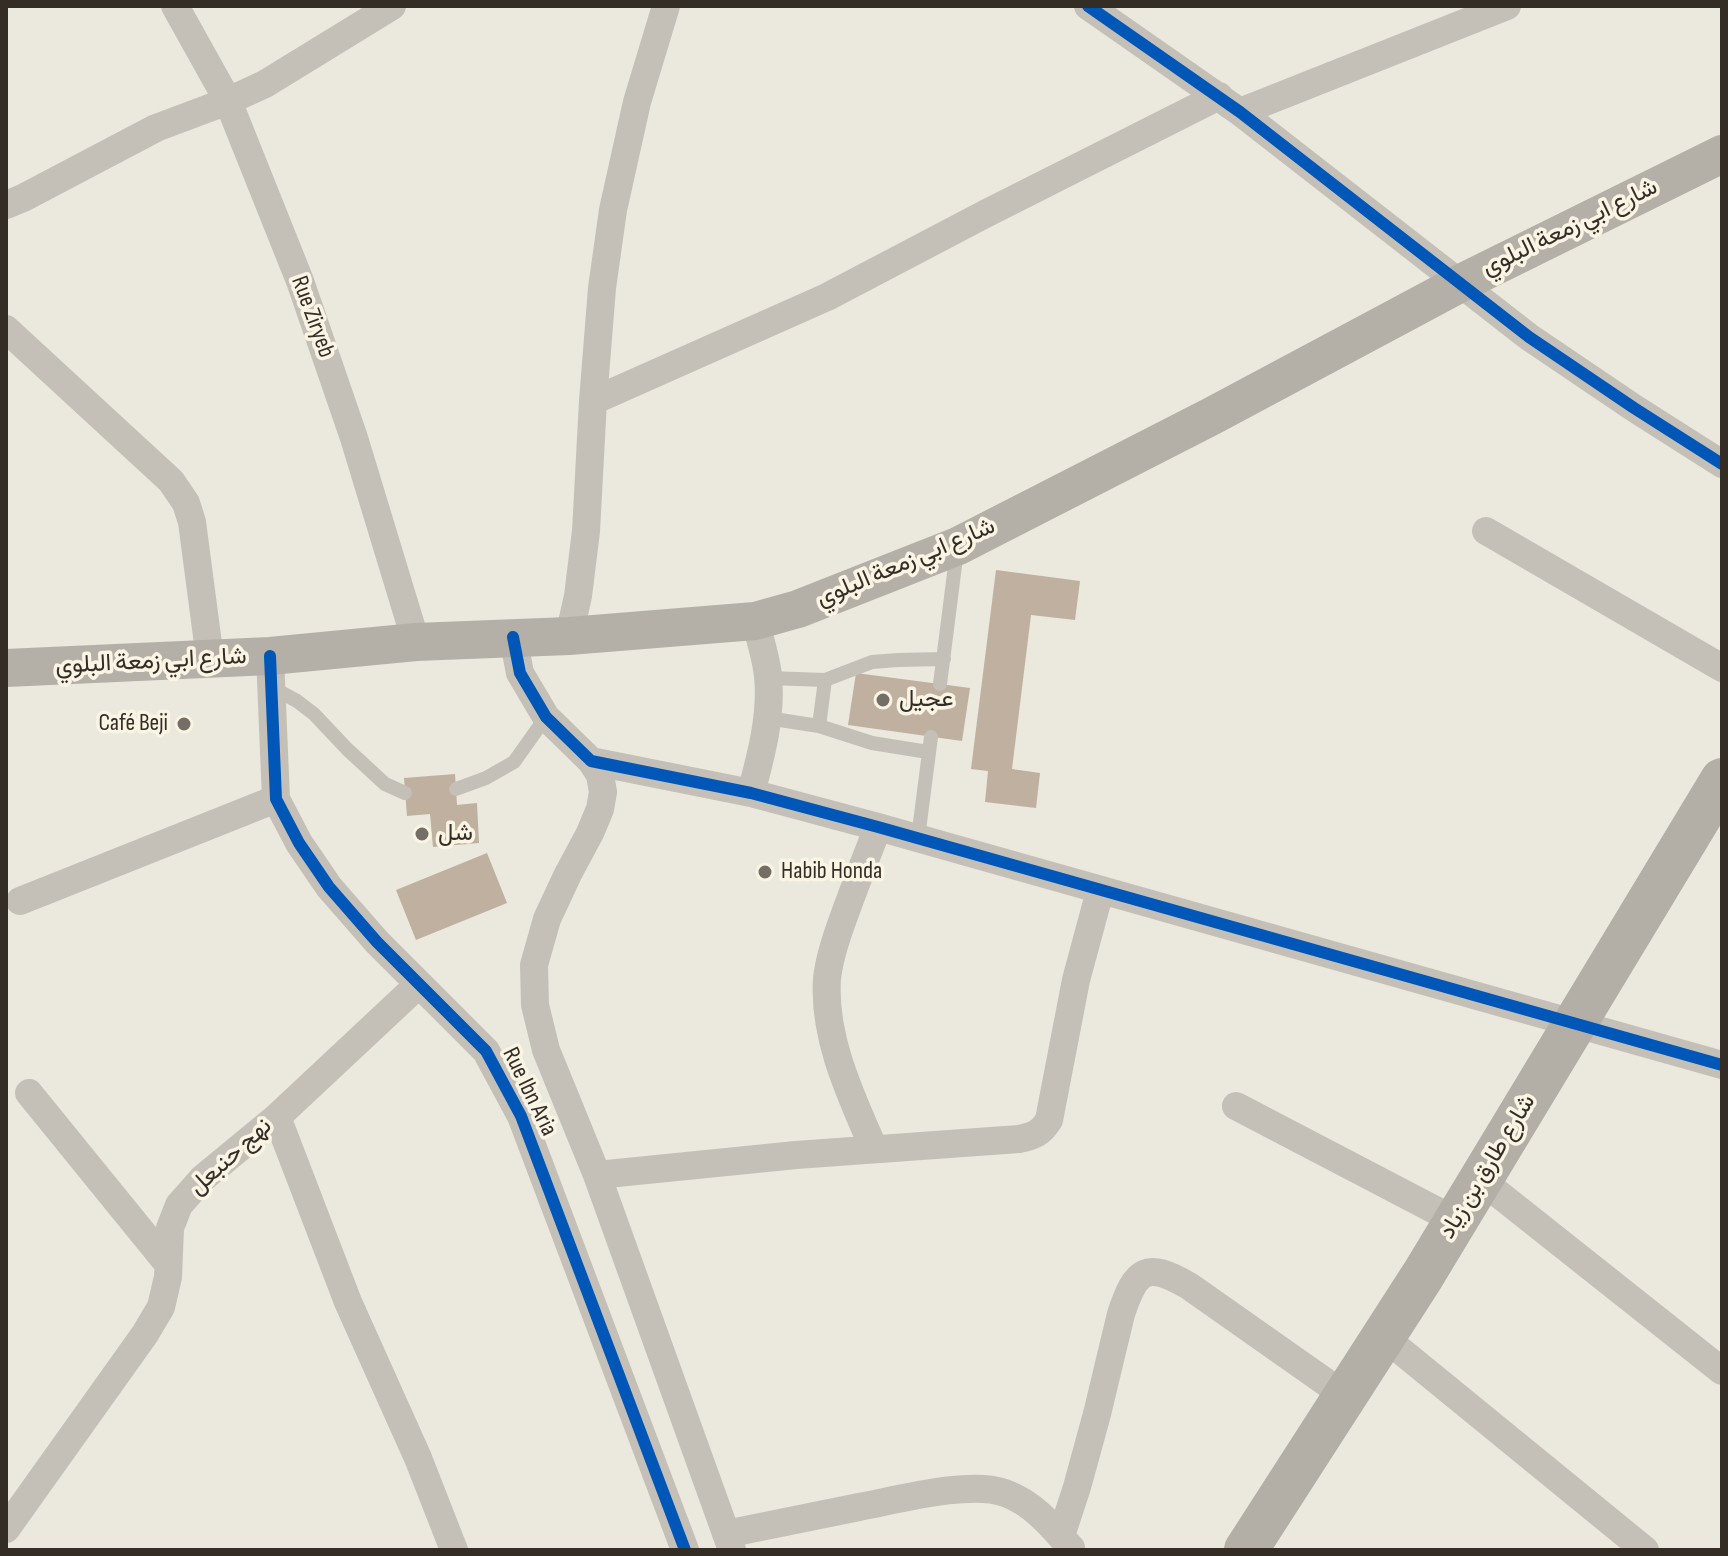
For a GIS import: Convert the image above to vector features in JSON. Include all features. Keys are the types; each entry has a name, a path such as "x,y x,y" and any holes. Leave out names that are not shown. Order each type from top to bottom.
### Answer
{"main road":[{"name":"شارع ابي زمعة البلوي","path":"6,668 210,659 270,672 416,642 569,636 755,621 798,609 958,546 1212,416 1459,284 1722,154"},
{"name":"شارع طارق بن زياد","path":"1246,1550 1456,1221 1722,780"}],"street":[{"name":"Rue Ziryeb","path":"175,6 228,101 305,295 354,438 416,642"},
{"path":"6,205 156,128 265,84 392,6"},
{"path":"569,636 578,596 586,531 602,288 613,210 637,102 666,6"},
{"path":"1088,6 1230,104 1542,346 1722,464"},
{"path":"593,401 827,297 987,213 1230,104 1507,6"},
{"path":"6,329 160,470 186,503 192,522 210,659"},
{"path":"1486,531 1722,668"},
{"path":"751,793 767,718 768,678 755,621"},
{"path":"513,637 520,673 546,717 591,761 751,793 878,827 1722,1065"},
{"name":"Rue Ibn Aria","path":"270,672 276,799 299,843 329,887 418,985 486,1051 521,1116 685,1550"},
{"name":"Rue Ibn Aria","path":"591,761 600,775 603,792 600,809 547,919 534,965 535,1005 546,1050 597,1175 729,1542"},
{"path":"20,901 276,799"},
{"path":"874,1149 848,1089 835,1043 827,1004 827,977 833,946 878,827"},
{"path":"597,1175 1034,1136 1049,1120 1076,980 1100,891"},
{"name":"نهج حنبعل","path":"6,1529 161,1307 168,1277 170,1228 179,1205 203,1178 277,1117 418,985"},
{"path":"29,1093 168,1264"},
{"path":"1236,1106 1456,1221"},
{"path":"277,1117 348,1302 418,1458 454,1550"},
{"path":"1481,1180 1722,1371"},
{"path":"1067,1543 1077,1487 1121,1314 1130,1289 1138,1278 1149,1272 1159,1271 1189,1286 1344,1395"},
{"path":"1384,1337 1645,1550"},
{"path":"729,1542 892,1501 981,1488 1019,1499 1045,1519 1067,1543"}],"lane":[{"path":"940,684 958,546"},
{"path":"768,678 825,680 872,662 944,659"},
{"path":"270,672 385,784 405,793"},
{"path":"819,726 825,680"},
{"path":"456,789 486,778 514,762 546,717"},
{"path":"767,718 819,726 872,743 928,752"},
{"path":"918,838 931,737"}],"building":[{"path":"996,570 1080,581 1075,620 1031,615 1012,769 1040,773 1036,808 985,802 988,771 971,769"},
{"path":"856,673 970,688 962,741 848,725"},
{"path":"455,774 457,805 477,803 479,843 433,847 430,814 407,816 404,778"},
{"path":"487,853 507,903 416,940 396,890"}],"cycle path":[{"path":"1088,6 1240,112 1529,337 1722,464"},
{"path":"513,637 520,673 546,717 591,761 751,793 878,827 1722,1065"},
{"path":"270,656 276,799 299,843 329,887 377,942 486,1051 521,1116 685,1550"}],"place":[{"name":"عجيل","path":"883,700"},
{"name":"Café Beji","path":"184,724"},
{"name":"شل","path":"422,834"},
{"name":"Habib Honda","path":"765,872"}]}
